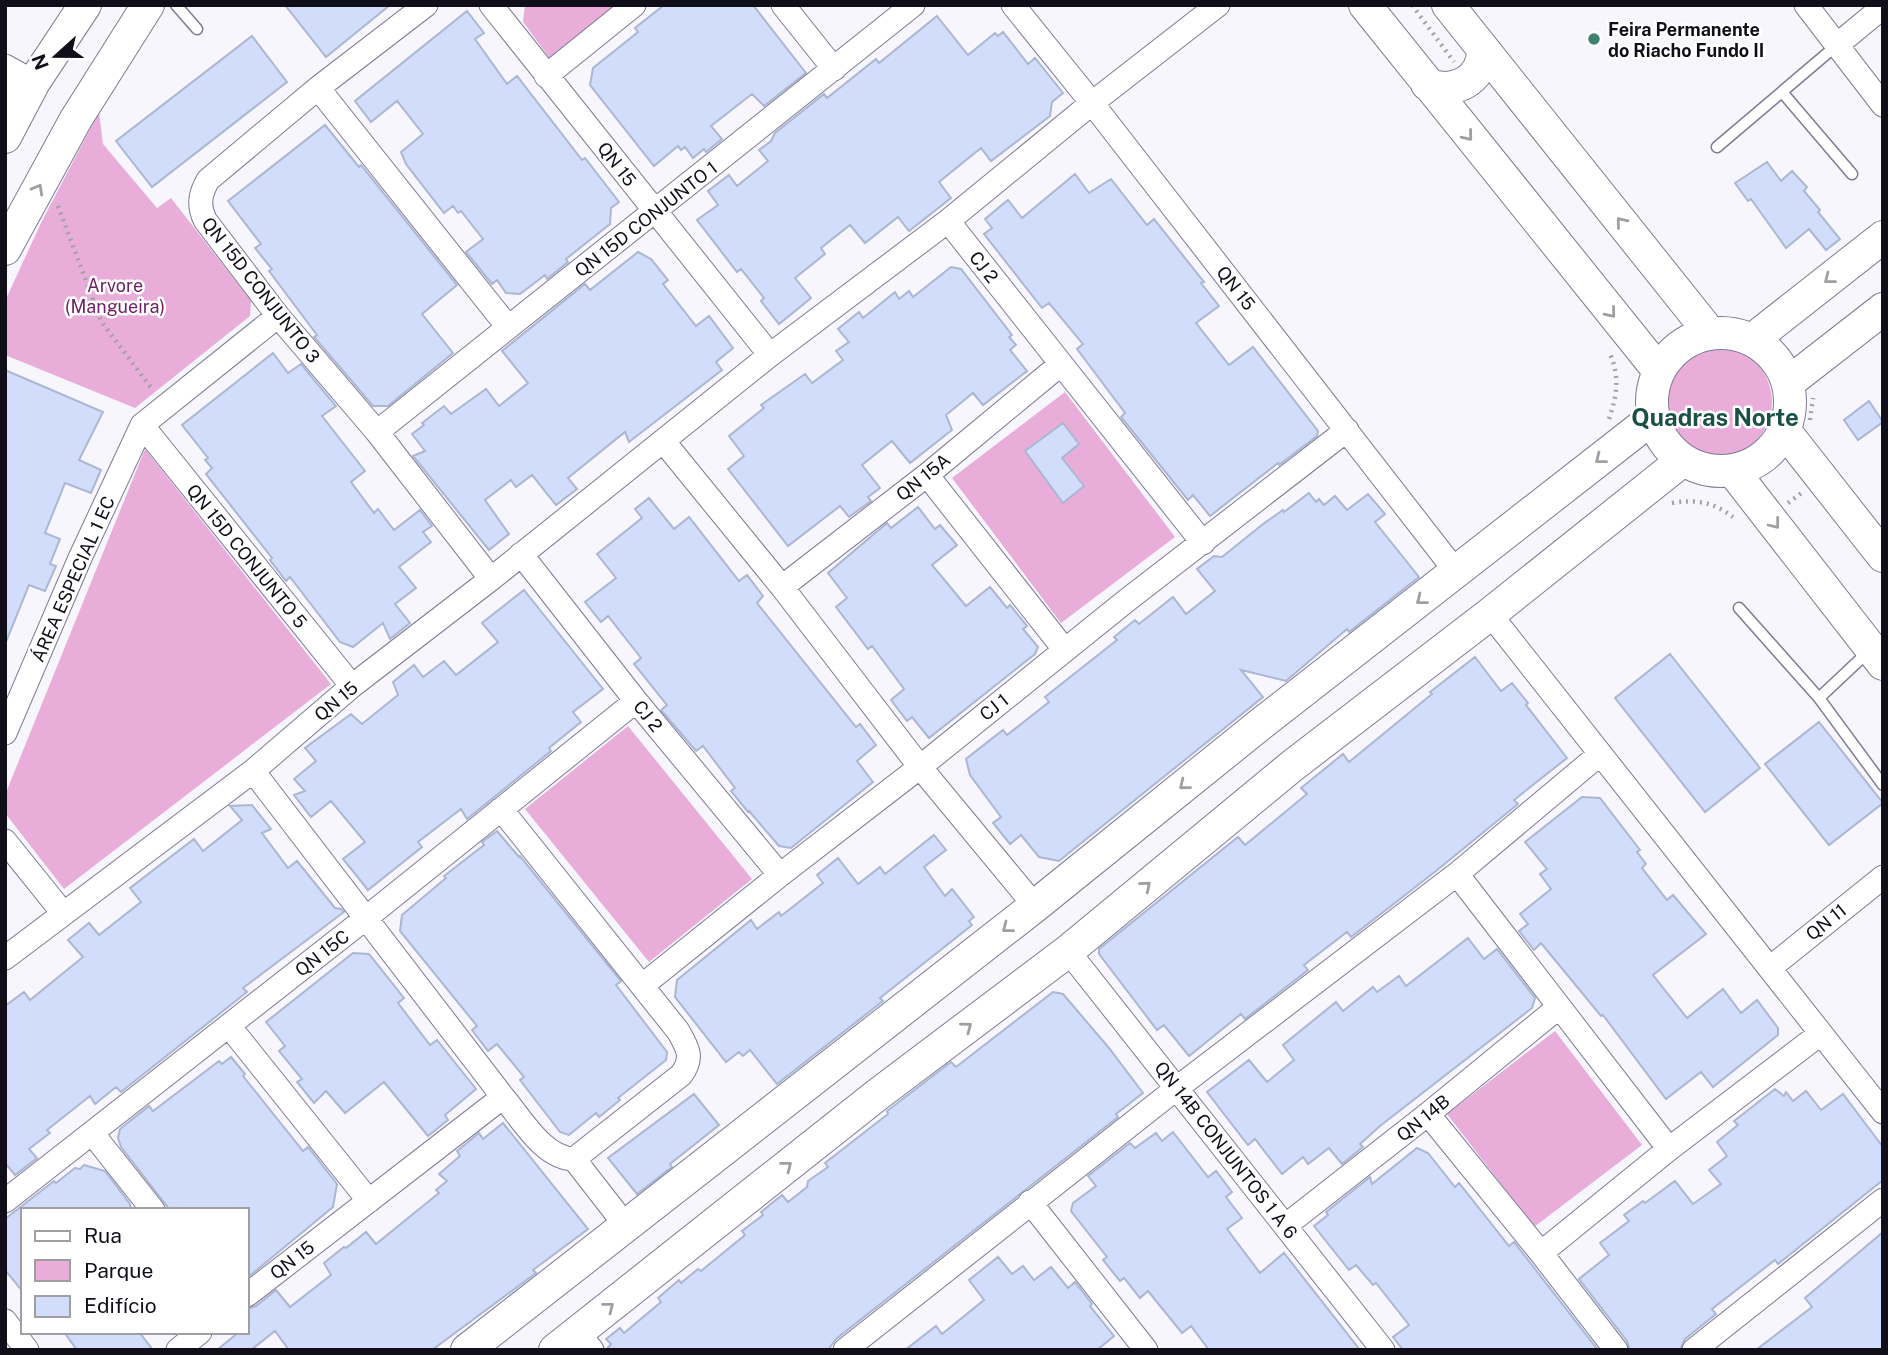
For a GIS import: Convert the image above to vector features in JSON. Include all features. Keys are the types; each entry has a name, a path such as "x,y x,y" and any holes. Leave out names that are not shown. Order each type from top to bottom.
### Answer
{"main road":[{"path":"16,104 85,5"},
{"path":"5,249 76,118 148,5"},
{"path":"1365,5 1659,371"},
{"path":"1448,5 1710,333"},
{"path":"1427,84 1437,89 1458,88 1480,69 1483,50"},
{"path":"1752,340 1883,237"},
{"path":"1883,309 1800,390 1790,415 1822,478 1883,556"},
{"path":"1798,430 1749,466 1733,471 1707,470 1683,460 1664,441 1654,417 1652,394 1659,371 1671,353 1689,340 1710,333 1731,333 1752,340 1768,351 1800,390"},
{"path":"467,1350 1654,417"},
{"path":"575,1344 877,1095 1068,951 1244,804 1490,614 1683,460"},
{"path":"1733,471 1877,656"},
{"path":"1262,723 1259,746 1263,755 1271,761 1292,766"},
{"path":"1213,762 1224,764 1233,770 1245,791 1244,804"},
{"path":"846,1054 841,1074 844,1090 860,1097 877,1095"}],"street":[{"name":"QN 15D CONJUNTO 3","path":"426,5 318,88 208,180 200,201 201,211 278,316 377,432 492,579"},
{"name":"QN 15","path":"491,5 770,355"},
{"path":"547,76 634,5"},
{"path":"783,5 834,69"},
{"name":"QN 15D CONJUNTO 1","path":"377,432 913,5"},
{"name":"QN 15","path":"1013,5 1457,573"},
{"name":"QN 15","path":"5,958 253,771 352,686 492,579 770,355 948,221 1092,103 1218,5"},
{"path":"1806,5 1883,105"},
{"path":"1837,45 1883,7"},
{"path":"5,66 16,104"},
{"path":"318,88 508,327"},
{"name":"CJ 2","path":"948,221 1203,542"},
{"path":"142,425 278,316"},
{"name":"QN 15A","path":"782,587 927,475 1061,364"},
{"name":"QN 15D CONJUNTO 5","path":"142,425 352,686"},
{"name":"ÁREA ESPECIAL 1 EC","path":"5,733 80,558 142,425"},
{"name":"CJ 1","path":"643,985 920,767 1064,649 1347,430"},
{"path":"664,442 782,587 920,767 1035,905"},
{"path":"927,475 1064,649"},
{"name":"CJ 2","path":"521,554 636,701 780,875"},
{"path":"1490,614 1883,1112"},
{"name":"QN 15C","path":"5,1200 366,918 636,701"},
{"path":"845,1350 1030,1202 1457,874 1600,754"},
{"path":"253,771 503,1097 545,1146 564,1158 574,1159 681,1075 688,1066 689,1056 686,1044 643,985 501,809"},
{"path":"5,841 63,913"},
{"path":"1457,874 1669,1149"},
{"name":"QN 11","path":"1770,968 1883,877"},
{"name":"QN 14B CONJUNTOS 1 A 6","path":"1068,951 1383,1350"},
{"name":"QN 14B","path":"1285,1226 1559,1007"},
{"path":"229,1026 369,1201"},
{"path":"1541,1253 1669,1149 1820,1034"},
{"name":"QN 15","path":"248,1294 503,1097"},
{"path":"1428,1114 1616,1350"},
{"path":"92,1133 151,1208"},
{"path":"574,1159 626,1226"},
{"path":"1694,1350 1883,1200"},
{"path":"1030,1202 1135,1346"},
{"path":"5,1321 27,1350"},
{"path":"178,1350 198,1334"}],"lane":[{"path":"176,5 197,29"},
{"path":"1717,147 1837,45"},
{"path":"1782,92 1852,174"},
{"path":"1739,608 1819,698 1883,785"},
{"path":"1819,698 1877,656"}],"path":[{"path":"42,182 55,198 101,321 166,406"},
{"path":"1798,430 1810,421 1800,390"},
{"path":"1789,503 1822,478"}],"green space":[{"path":"525,5 618,5 551,60 523,22"},
{"name":"Arvore (Mangueira)","path":"99,112 103,144 157,208 171,198 251,301 250,316 135,408 5,355 5,301 41,223"},
{"path":"1717,347 1738,351 1756,363 1768,381 1772,402 1768,423 1756,441 1738,453 1717,457 1696,453 1678,441 1666,423 1662,402 1666,381 1678,363 1696,351"},
{"path":"1065,392 1175,537 1061,623 952,478"},
{"path":"145,449 331,684 64,889 5,813 5,795"},
{"path":"628,726 752,879 649,962 525,809"},
{"path":"1555,1031 1642,1145 1534,1227 1447,1114"}],"building":[{"path":"285,5 390,5 326,57"},
{"path":"664,5 753,5 806,73 764,106 752,94 711,126 722,139 706,152 704,149 693,158 685,147 681,150 678,146 654,166 590,85 593,68 638,32 635,28"},
{"path":"467,11 484,33 475,39 507,84 517,76 582,160 585,158 619,202 611,208 610,224 566,259 568,262 547,279 545,275 520,294 506,293 497,280 492,284 466,252 483,239 461,211 458,213 453,206 444,213 406,164 401,152 423,134 397,101 371,122 355,101"},
{"path":"937,16 968,55 995,33 998,36 1003,32 1028,64 1035,58 1063,93 1052,102 1050,116 991,161 981,148 939,182 951,198 909,231 898,217 865,243 850,225 821,248 825,254 795,278 811,298 779,324 761,301 764,298 741,269 737,272 697,220 718,205 708,191 729,175 737,186 768,161 759,150 771,141 775,133 824,94 827,98 876,59 879,63"},
{"path":"252,36 287,82 152,187 116,141"},
{"path":"325,125 359,167 361,165 457,285 422,314 453,353 388,406 373,406 314,337 317,335 255,248 261,244 228,201"},
{"path":"1767,162 1781,181 1792,171 1807,187 1804,191 1840,239 1826,250 1809,229 1786,248 1751,199 1748,201 1735,183"},
{"path":"1075,174 1089,193 1111,179 1147,225 1154,219 1204,282 1201,283 1219,306 1196,323 1229,365 1253,347 1318,431 1317,436 1210,516 1193,495 1188,500 1121,417 1125,413 1077,349 1083,344 1049,303 1042,308 984,234 992,228 985,219 1008,200 1022,218"},
{"path":"638,252 651,259 668,280 663,284 696,326 709,316 733,348 716,362 722,370 629,442 625,432 568,478 577,489 556,505 532,475 516,487 511,480 485,500 509,534 489,550 413,456 425,451 412,434 444,406 451,414 486,389 499,406 528,383 502,351 585,284 590,290"},
{"path":"951,267 961,269 1012,335 1009,337 1016,345 1010,350 1027,371 983,405 973,393 946,415 952,430 910,463 892,441 862,465 880,488 868,497 871,501 849,517 840,506 788,546 728,469 744,456 729,436 764,408 761,405 805,374 812,383 843,360 836,351 849,342 838,329 859,312 863,318 895,292 899,299 909,291 913,297"},
{"path":"273,353 288,373 301,364 336,406 322,416 365,471 351,482 374,513 378,509 394,530 420,510 432,526 423,532 431,542 399,567 416,588 395,604 410,623 390,639 383,623 353,647 340,642 290,577 286,581 270,560 272,558 206,474 212,468 205,460 208,458 182,425"},
{"path":"5,370 103,412 79,460 101,470 91,493 65,483 45,533 60,539 50,564 56,566 45,591 29,585 6,642"},
{"path":"1869,401 1883,422 1858,440 1844,420"},
{"path":"1063,423 1079,444 1062,458 1084,486 1063,503 1025,451"},
{"path":"1309,493 1316,502 1319,499 1324,505 1335,496 1347,510 1368,494 1385,514 1375,522 1419,577 1349,632 1347,629 1286,681 1241,670 1263,697 1059,861 1039,857 1021,835 1010,844 993,823 1001,817 970,775 966,759 1003,730 1007,735 1049,702 1045,697 1117,640 1114,637 1135,620 1139,624 1173,597 1186,614 1215,591 1197,569 1214,556 1222,557 1263,524"},
{"path":"649,498 674,529 689,517 739,581 747,575 763,596 757,603 856,727 860,724 876,745 857,761 873,782 791,848 779,846 731,791 735,788 703,746 696,751 661,710 667,705 634,664 641,658 608,616 601,622 585,602 616,578 597,554 642,518 635,509"},
{"path":"918,507 935,529 940,525 957,545 932,565 966,606 990,587 1007,608 1010,605 1027,626 1023,629 1038,647 1035,654 929,738 912,717 907,721 891,700 904,689 872,646 868,649 836,607 847,598 828,573 887,523 891,528"},
{"path":"524,590 603,689 573,712 581,722 549,748 551,751 467,819 461,809 418,842 422,847 368,890 343,859 365,842 331,801 311,817 294,795 305,791 294,779 316,761 305,748 351,714 362,724 398,695 393,682 414,665 423,677 444,661 456,675 498,642 482,623"},
{"path":"1670,654 1760,768 1705,812 1615,698"},
{"path":"1475,657 1501,691 1512,683 1567,758 1514,800 1518,804 1436,871 1351,937 1347,932 1304,965 1308,970 1245,1019 1241,1014 1189,1056 1164,1025 1157,1030 1099,954 1099,949 1238,837 1245,845 1307,794 1301,788 1343,754 1349,762"},
{"path":"1819,722 1883,803 1829,845 1765,764"},
{"path":"1582,797 1600,798 1640,850 1637,852 1646,864 1642,868 1667,900 1673,895 1706,934 1653,975 1687,1018 1723,989 1741,1013 1757,1000 1778,1028 1778,1035 1713,1087 1701,1072 1666,1099 1603,1015 1601,1016 1541,943 1534,950 1519,931 1528,924 1520,914 1551,889 1540,874 1547,869 1525,842"},
{"path":"252,805 271,829 262,833 288,868 297,861 335,908 344,912 243,988 247,992 121,1092 116,1087 95,1104 90,1096 47,1130 50,1133 29,1149 37,1158 15,1175 5,1163 5,1006 24,992 30,1000 83,957 68,940 89,923 99,935 141,902 130,888 194,839 203,851 242,820 230,806"},
{"path":"497,831 621,981 616,985 667,1052 666,1060 618,1098 620,1100 599,1117 596,1113 569,1135 560,1132 520,1080 524,1077 497,1044 488,1051 472,1030 477,1026 400,931 402,915"},
{"path":"934,835 946,850 924,867 945,896 952,889 974,917 969,921 972,925 880,998 883,1001 777,1084 750,1050 743,1056 739,1052 726,1062 675,997 677,980 751,920 757,929 779,912 781,916 823,883 817,875 838,858 858,884 880,867 885,874"},
{"path":"1468,938 1484,959 1497,949 1535,998 1532,1008 1380,1126 1360,1144 1363,1147 1342,1164 1329,1148 1308,1164 1303,1157 1282,1174 1255,1139 1248,1145 1207,1092 1249,1060 1267,1082 1294,1060 1283,1045 1336,1002 1343,1011 1373,987 1377,992 1399,976 1406,986"},
{"path":"353,953 369,954 404,998 398,1003 430,1045 437,1040 476,1089 445,1115 448,1120 428,1136 384,1082 345,1113 326,1091 314,1103 297,1082 302,1079 279,1051 285,1046 266,1022"},
{"path":"1053,992 1063,994 1143,1093 1116,1114 1118,1117 836,1339 828,1350 606,1350 611,1344 606,1339 620,1328 624,1333 661,1302 658,1298 679,1280 681,1283 698,1269 701,1271 745,1235 742,1231 763,1215 761,1212 782,1195 788,1202 807,1187 808,1181 828,1167 825,1163 888,1114 887,1111 951,1062 956,1067"},
{"path":"231,1057 303,1151 308,1147 337,1184 333,1207 248,1277 248,1208 168,1208 121,1147 118,1138 120,1129 149,1106 153,1111 219,1061 222,1064"},
{"path":"1775,1089 1784,1096 1786,1092 1793,1101 1806,1091 1821,1110 1843,1094 1883,1147 1883,1180 1778,1264 1775,1260 1712,1309 1716,1314 1685,1339 1680,1350 1630,1350 1627,1341 1579,1279 1609,1255 1600,1243 1629,1221 1624,1215 1643,1201 1645,1203 1675,1181 1693,1204 1721,1184 1709,1170 1727,1156 1717,1142 1738,1125 1734,1121"},
{"path":"694,1094 719,1125 637,1194 608,1158"},
{"path":"503,1123 588,1229 533,1270 536,1273 432,1350 289,1350 275,1331 251,1350 217,1350 237,1334 248,1334 248,1309 256,1306 276,1290 290,1307 331,1275 324,1263 344,1247 366,1232 376,1244 439,1193 436,1190 447,1181 439,1174 460,1156 457,1151 479,1133 483,1139"},
{"path":"1173,1132 1208,1177 1216,1171 1232,1192 1226,1197 1242,1218 1227,1229 1260,1273 1284,1253 1360,1350 1209,1350 1191,1326 1182,1333 1148,1291 1140,1298 1124,1278 1120,1281 1103,1260 1107,1257 1071,1211 1073,1203 1096,1186 1088,1176 1130,1143 1135,1148 1156,1133 1162,1141"},
{"path":"1417,1148 1428,1153 1455,1187 1459,1183 1509,1246 1514,1242 1598,1350 1403,1350 1393,1337 1409,1325 1376,1283 1373,1285 1356,1265 1349,1270 1314,1226 1328,1215 1326,1212 1370,1177 1372,1184"},
{"path":"84,1165 105,1171 131,1208 21,1208 21,1290 5,1270 5,1219 54,1181 56,1183 75,1168 80,1169"},
{"path":"1883,1232 1883,1350 1756,1350 1812,1307 1805,1298"},
{"path":"998,1257 1012,1274 1023,1266 1034,1280 1051,1267 1068,1288 1075,1282 1114,1336 1097,1350 905,1350 936,1326 942,1334 984,1300 969,1280"},
{"path":"65,1334 141,1334 153,1350 77,1350"}],"place":[{"name":"Feira Permanente do Riacho Fundo II","path":"1594,39"}],"district":[{"name":"Quadras Norte","path":"1715,417"}]}
